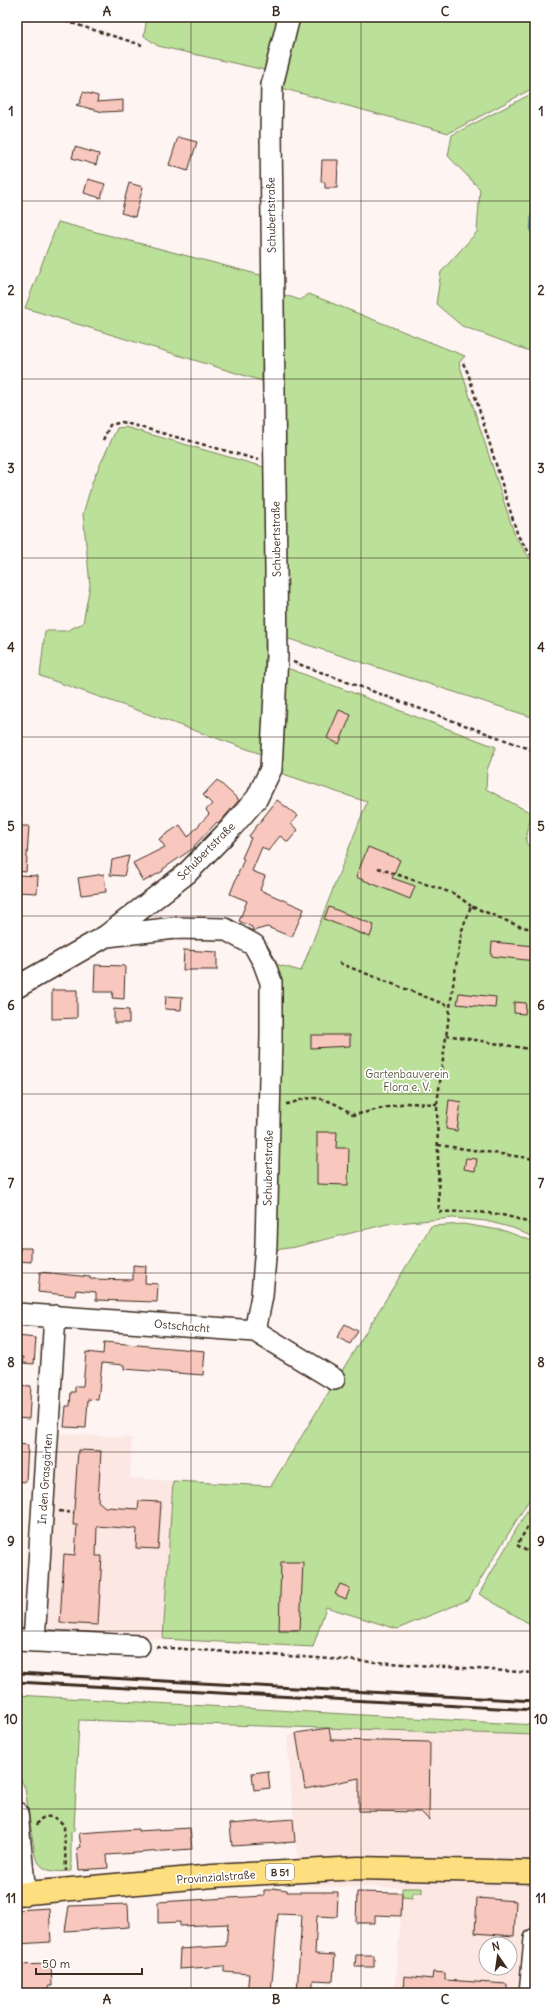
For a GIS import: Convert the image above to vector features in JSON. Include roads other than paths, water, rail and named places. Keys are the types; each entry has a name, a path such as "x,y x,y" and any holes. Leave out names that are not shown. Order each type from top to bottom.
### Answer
{"main road":[{"name":"Provinzialstraße","path":"21,1894 213,1876 358,1868 535,1872"}],"street":[{"name":"Schubertstraße","path":"17,987 106,936 187,873 231,828 257,798 271,768 277,656 270,158 272,85 289,17"},
{"name":"Schubertstraße","path":"106,936 175,928 205,927 225,929 254,945 264,963 271,982 266,1245 262,1296 255,1331"},
{"name":"Ostschacht","path":"17,1314 255,1331 334,1379"},
{"name":"In den Grasgärten","path":"25,1640 55,1316"},
{"path":"25,1640 139,1646"},
{"path":"17,1813 21,1894"},
{"path":"530,1993 535,1939"}],"waterway":[{"path":"535,187 532,228 535,242"}],"railway":[{"path":"17,1673 535,1701"},
{"path":"17,1682 535,1710"}],"park label":[{"name":"Gartenbauverein Flora e. V.","path":"407,1080"}]}
